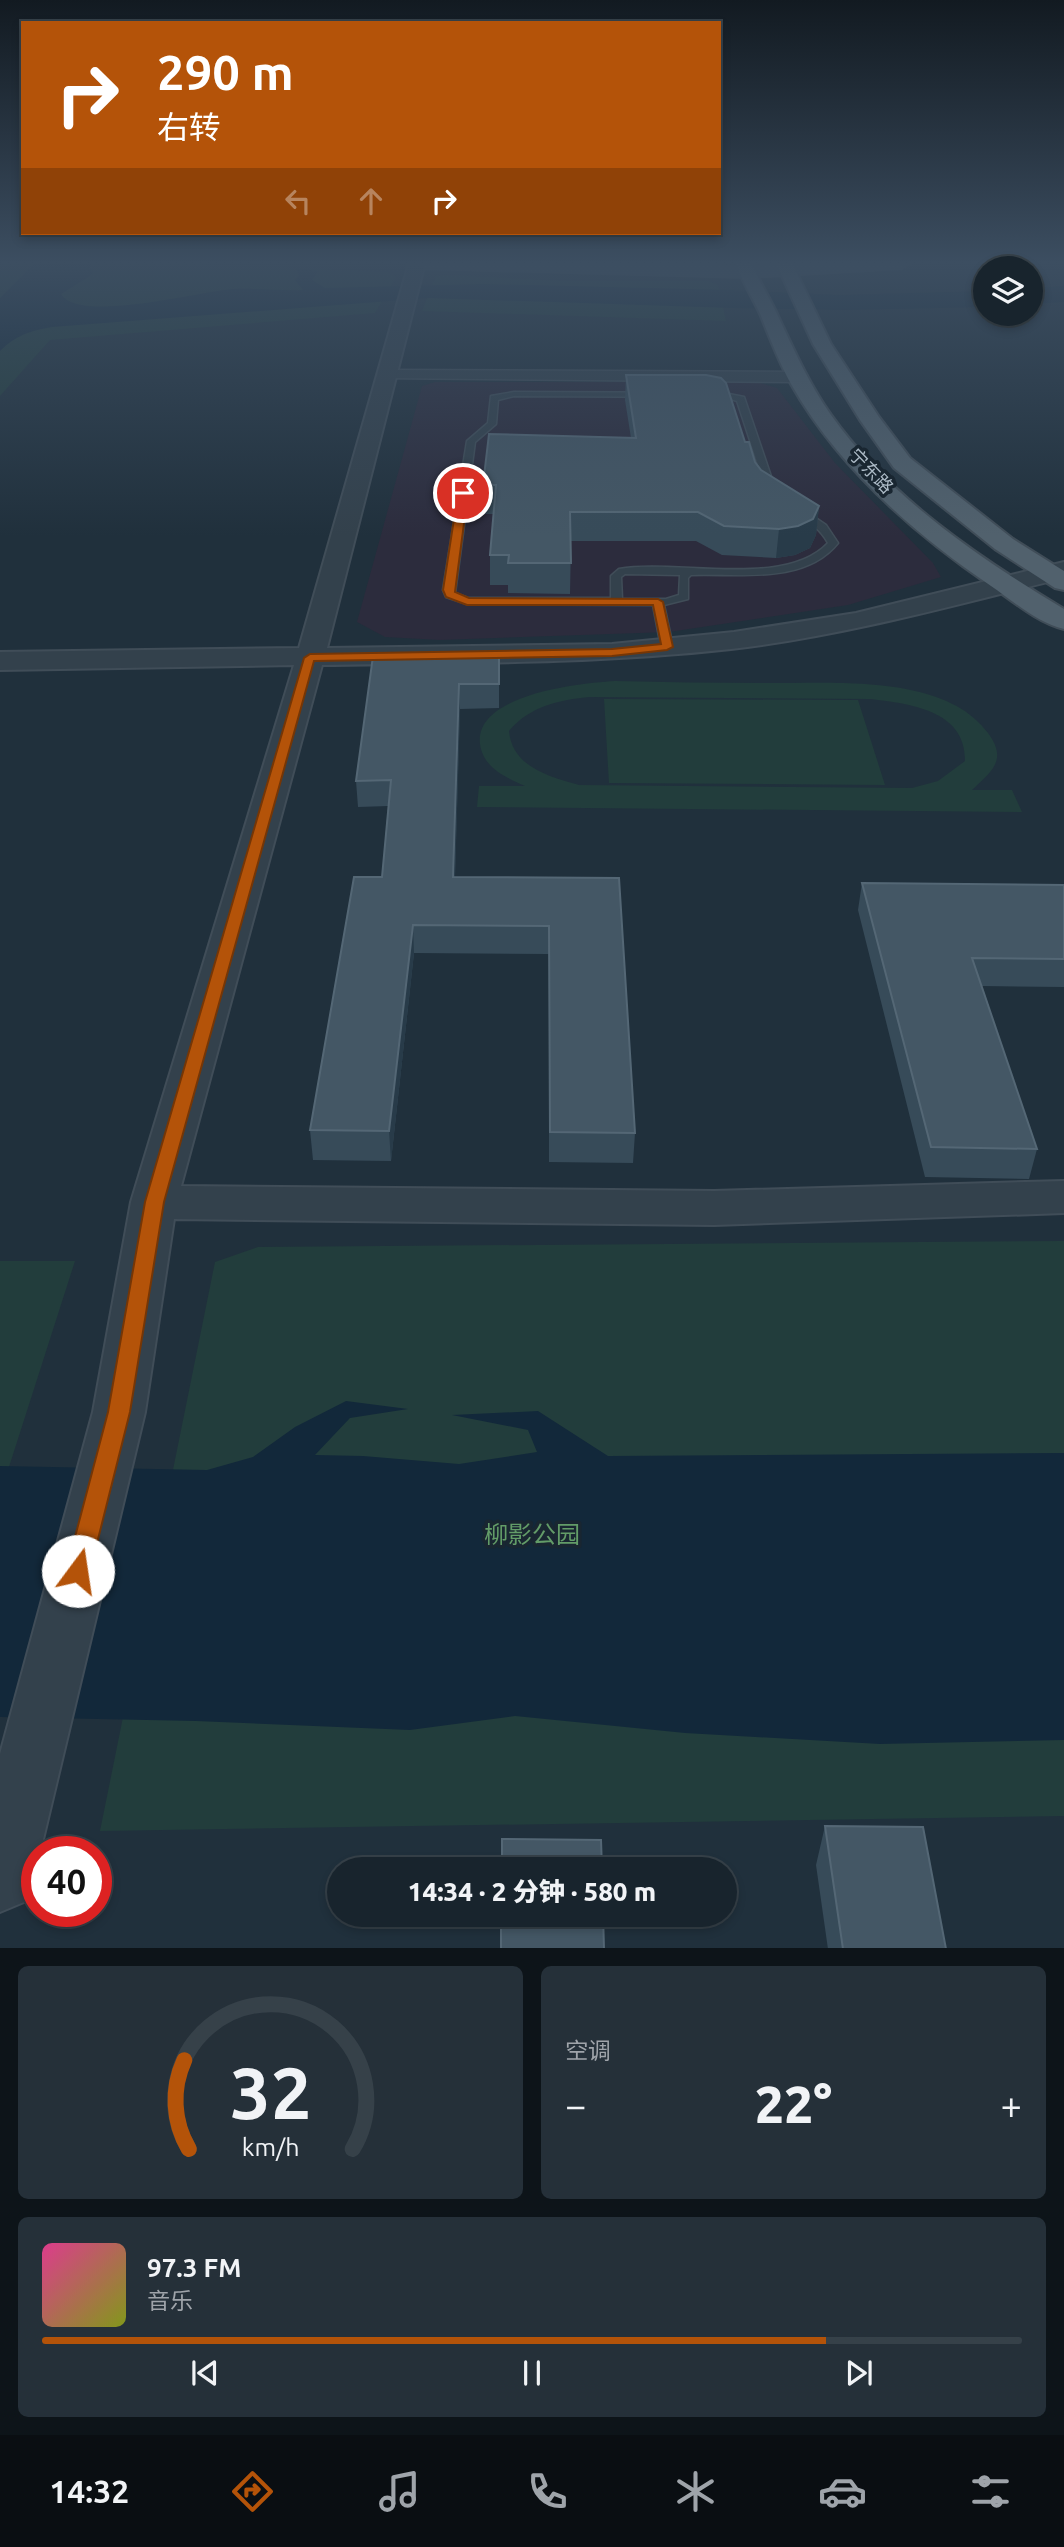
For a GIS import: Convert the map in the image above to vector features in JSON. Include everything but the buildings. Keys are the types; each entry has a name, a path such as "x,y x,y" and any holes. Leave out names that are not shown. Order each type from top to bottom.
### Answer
{"main road":[{"name":"宁东路","path":"787,354 797,377 826,421 862,465 917,516 1004,585 1064,621"},
{"name":"宁东路","path":"828,354 902,463 1004,544 1059,575"}],"street":[{"path":"0,1878 119,1412 154,1202 310,658 393,354"},
{"path":"387,375 797,377"},
{"path":"0,661 612,652 856,621 1004,585 1059,575"},
{"path":"154,1202 714,1208 1064,1198"}],"lane":[{"path":"617,376 619,394"},
{"path":"617,602 616,576 623,572 790,567 813,560 829,550 833,543 830,534 780,501 772,492 741,399 724,395 619,394 514,394 494,398 492,424 471,441 448,590 450,594 467,601 617,602 658,602 684,597 683,578 688,572"},
{"path":"658,602 667,647"}],"shaded area":[{"path":"435,382 757,382 777,388 835,463 933,563 941,577 848,605 669,632 440,640 385,637 357,622 422,386"},
{"path":"346,1401 408,1409 350,1418 315,1455 459,1464 537,1452 528,1430 452,1415 538,1411 608,1456 1064,1453 1064,1740 880,1744 685,1733 515,1716 410,1730 196,1721 0,1717 0,1466 207,1470 253,1457 295,1427"}],"green space":[{"path":"0,354 38,354 0,396"},
{"path":"615,681 850,683 883,685 943,700 968,713 988,733 997,751 991,771 972,790 1012,790 1022,812 477,807 479,786 525,786 497,771 482,752 480,744 483,727 494,713 532,694","holes":["590,697 871,699 918,707 946,720 956,730 963,744 965,761 938,781 912,788 579,785 545,774 525,762 517,754 509,731 517,722 536,710 567,700"]},
{"path":"604,699 858,700 885,785 609,783"},
{"name":"柳影公园","path":"1064,1241 1064,1816 100,1831 215,1262 258,1247"},
{"path":"0,1261 75,1261 0,1495"}],"route":[{"path":"78,1571 119,1412 154,1202 310,658 612,652 667,647 658,602 467,601 450,594 448,590 463,493"}]}
